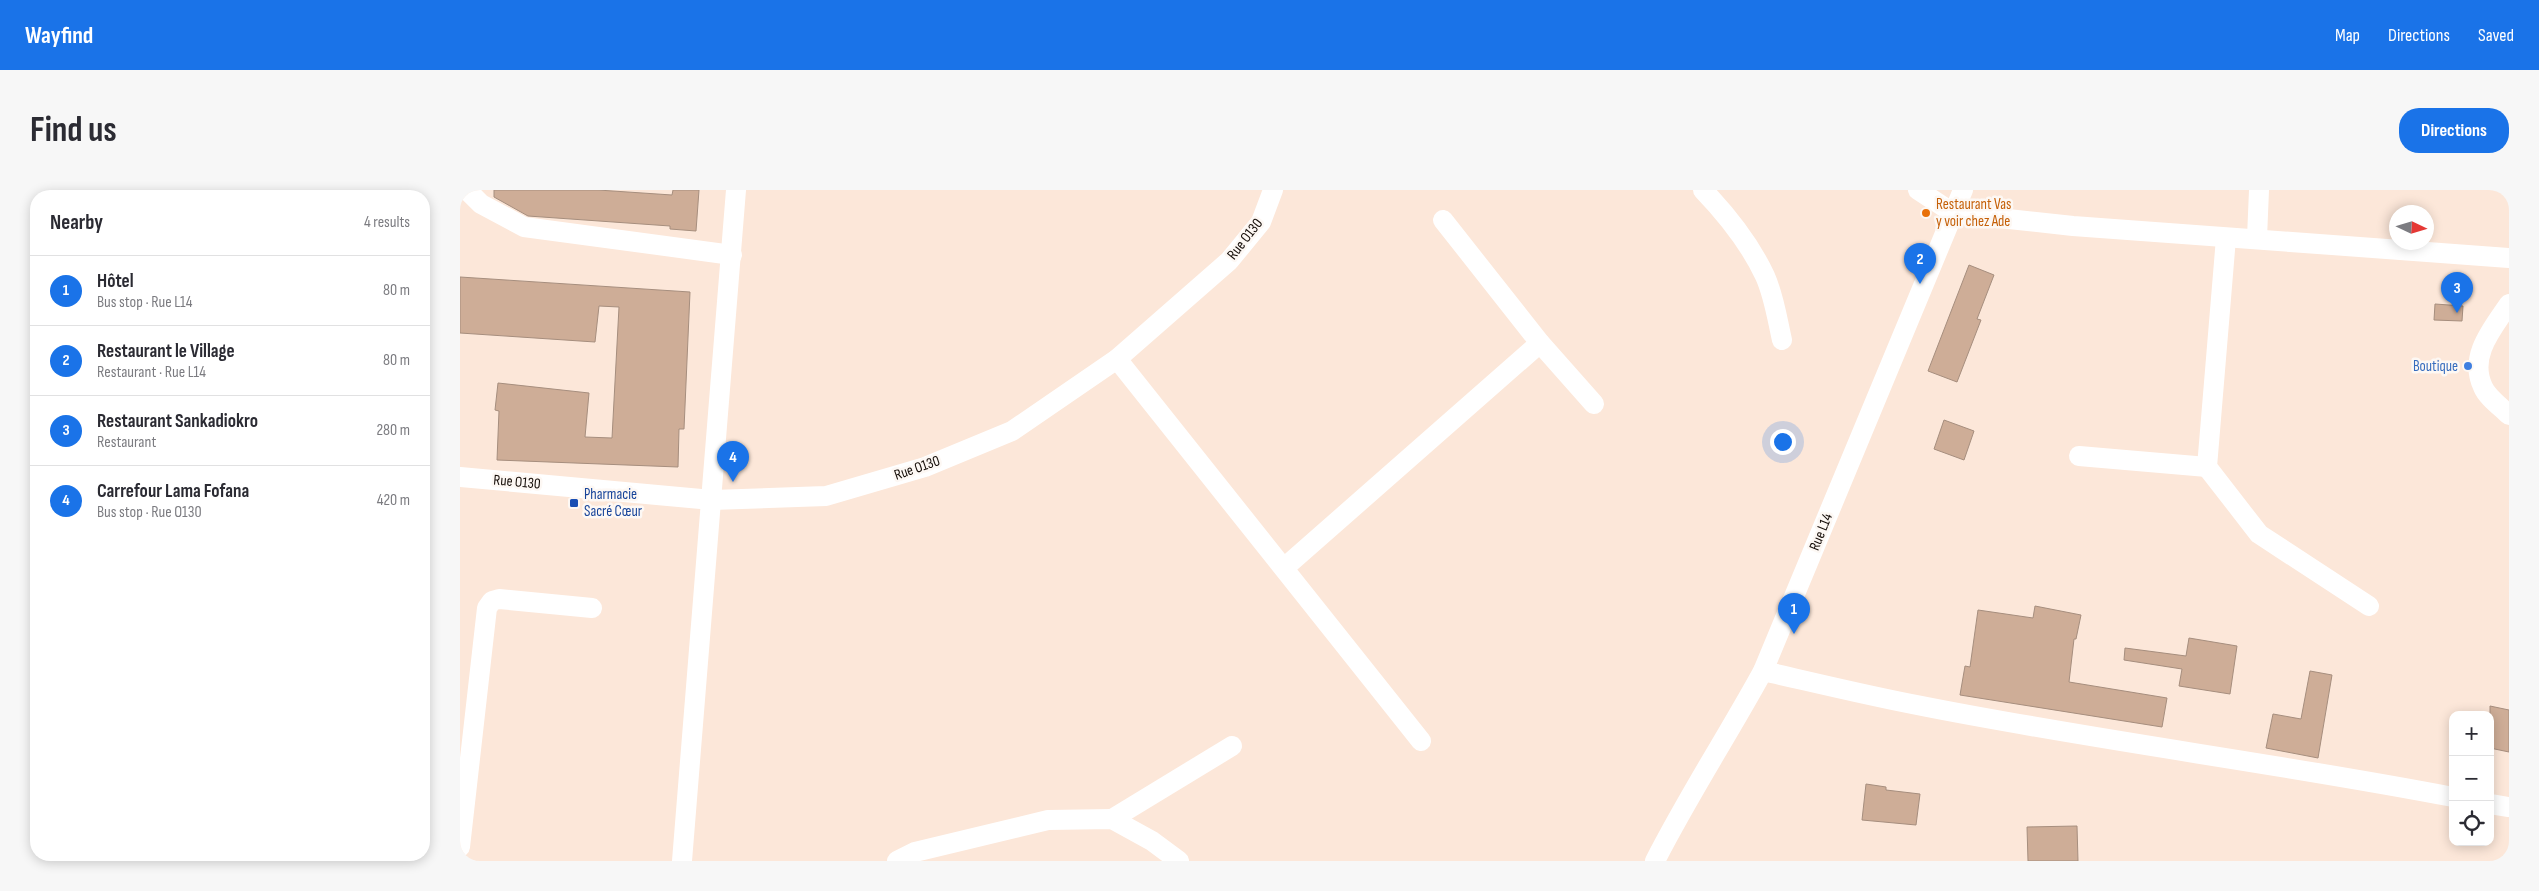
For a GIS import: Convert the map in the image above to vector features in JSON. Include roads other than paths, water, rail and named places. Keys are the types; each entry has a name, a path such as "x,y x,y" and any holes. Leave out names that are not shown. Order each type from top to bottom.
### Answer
{"street":[{"path":"467,190 481,204 524,227 732,254"},
{"path":"682,861 736,190"},
{"name":"Rue O130","path":"460,477 712,500 826,496 925,467 1012,431 1117,359 1229,261 1261,222 1273,190"},
{"path":"1703,190 1726,214 1764,274 1772,296 1782,340"},
{"path":"1918,190 1953,213 2082,227 2226,238 2257,238 2509,258"},
{"name":"Rue L14","path":"1655,861 1675,821 1733,727 1763,671 1962,190"},
{"path":"2257,238 2259,190"},
{"path":"1443,220 1540,343 1594,404"},
{"path":"2226,238 2206,466 2259,534 2369,606"},
{"path":"2509,304 2481,348 2478,368 2483,388 2509,416"},
{"path":"1284,568 1540,343"},
{"path":"1117,359 1421,741"},
{"path":"2079,456 2206,466"},
{"path":"460,847 461,810 487,608 492,601 499,599 592,608"},
{"path":"1763,671 1922,706 2449,795"},
{"path":"1112,819 1232,746"},
{"path":"2494,805 2509,807"},
{"path":"897,861 914,852 1048,820 1112,819 1152,841 1179,861"}],"place":[{"name":"Restaurant Vas y voir chez Ade","path":"1926,213"},
{"name":"Restaurant le Village","path":"1920,284"},
{"name":"Restaurant Sankadiokro","path":"2457,313"},
{"name":"Boutique","path":"2468,366"},
{"name":"Carrefour Lama Fofana","path":"733,482"},
{"name":"Pharmacie Sacré Cœur","path":"574,503"},
{"name":"Hôtel","path":"1794,634"}]}
